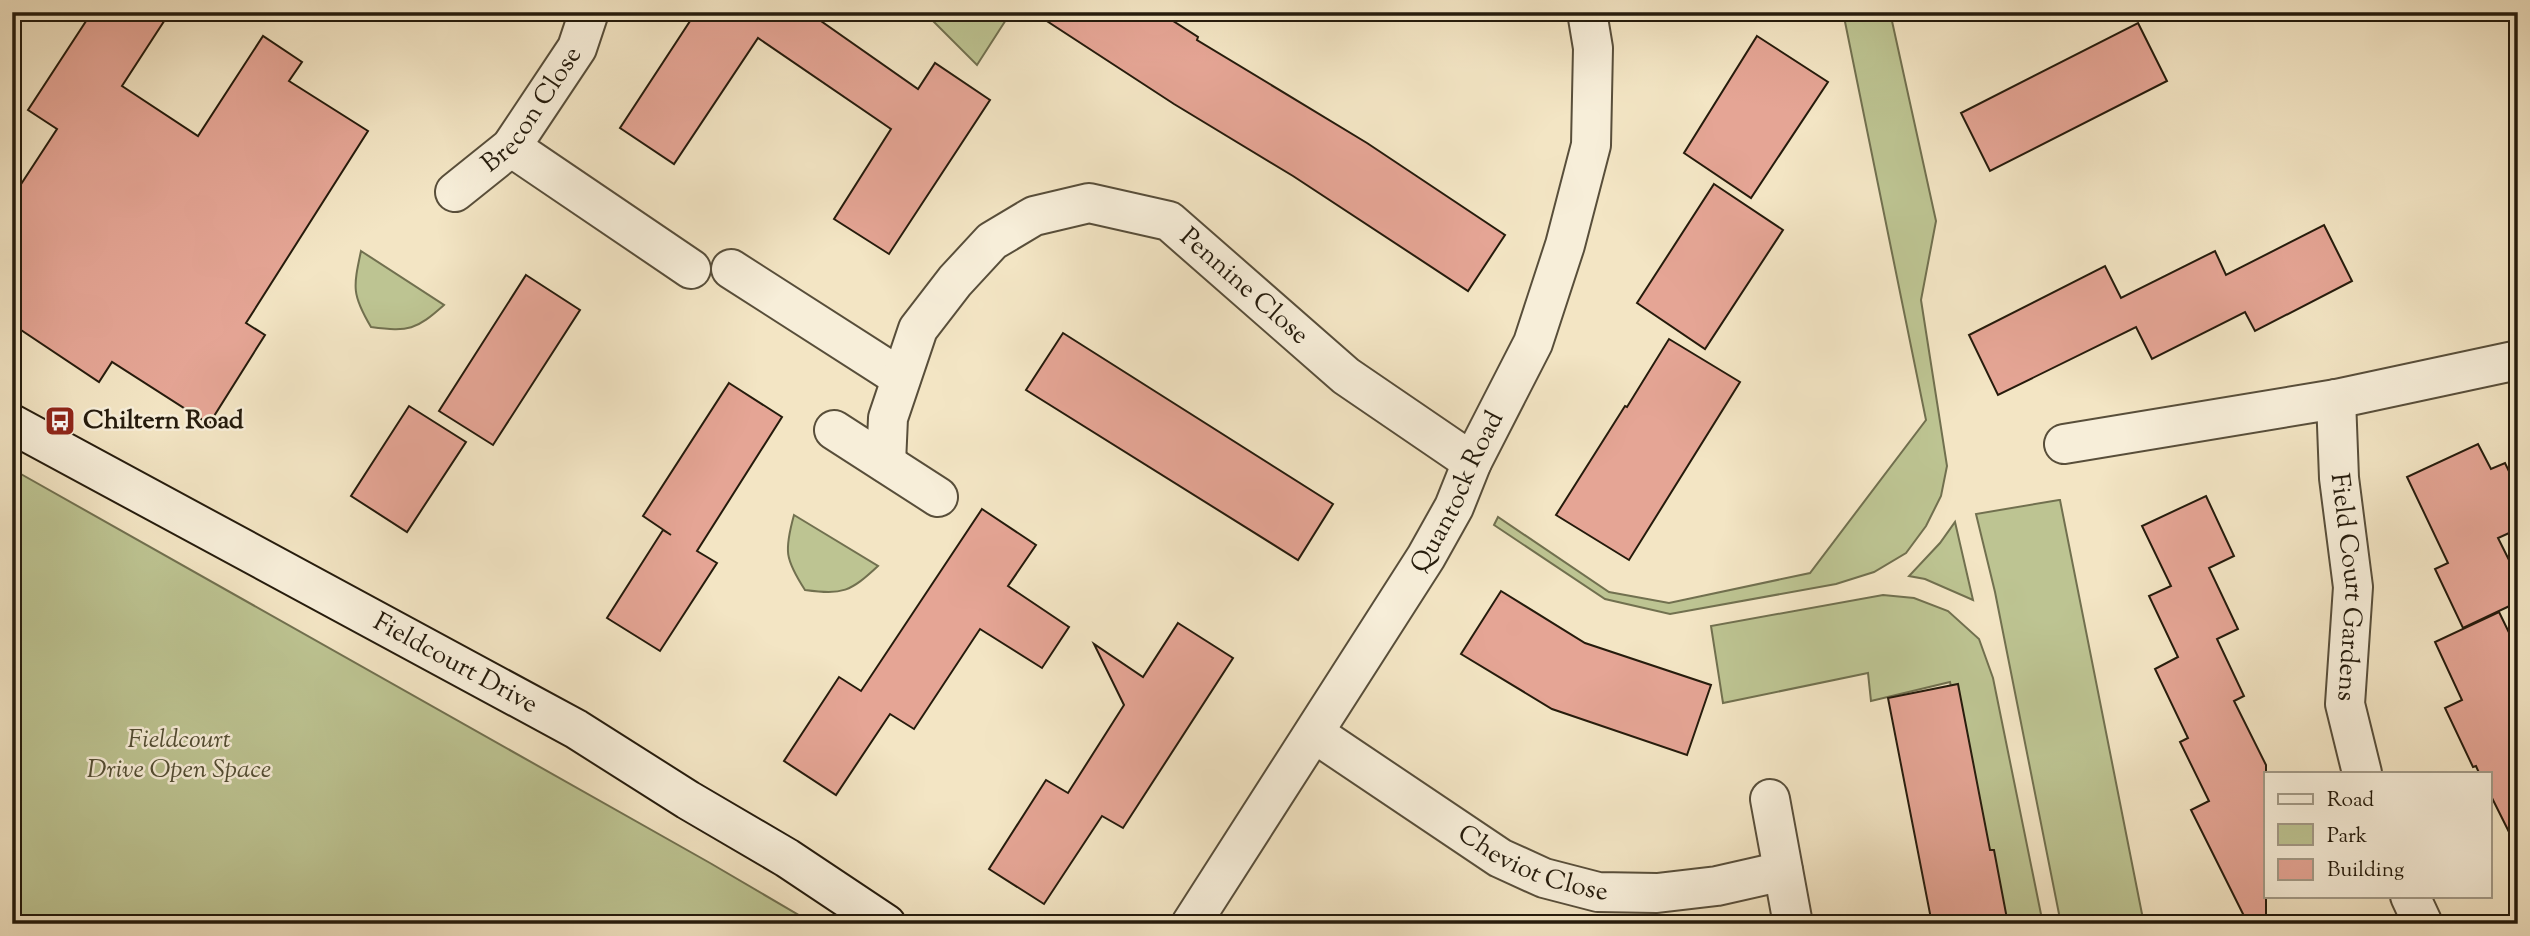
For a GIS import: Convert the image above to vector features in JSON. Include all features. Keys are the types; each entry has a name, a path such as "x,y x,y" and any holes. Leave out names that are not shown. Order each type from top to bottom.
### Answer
{"street":[{"name":"Brecon Close","path":"455,192 511,148 576,48 589,12"},
{"name":"Quantock Road","path":"1191,924 1426,557 1454,507 1472,463 1533,344 1591,145 1592,48 1587,12"},
{"path":"511,148 691,269"},
{"name":"Pennine Close","path":"887,463 888,418 918,329 955,281 992,241 1034,216 1089,203 1169,221 1346,376 1472,463"},
{"path":"731,269 901,378"},
{"path":"2064,444 2336,399 2518,360"},
{"name":"Field Court Gardens","path":"2336,399 2339,478 2353,587 2345,704 2362,772"},
{"name":"Fieldcourt Drive","path":"12,424 576,729 688,800 787,858 886,924"},
{"path":"834,430 938,497"},
{"name":"Cheviot Close","path":"1314,733 1500,858 1544,878 1598,892 1657,893 1717,886 1783,871"},
{"path":"1770,799 1793,924"},
{"path":"2411,898 2423,924"}],"green space":[{"path":"927,12 1011,12 977,65"},
{"path":"1843,12 1890,12 1936,221 1921,300 1947,466 1941,496 1926,526 1906,553 1874,572 1836,584 1670,614 1605,599 1494,525 1498,517 1609,592 1669,603 1810,573 1926,420"},
{"path":"361,251 444,305 426,320 411,327 371,327 357,299 356,283"},
{"name":"Fieldcourt Drive Open Space","path":"12,469 710,863 814,924 12,924"},
{"path":"2060,500 2144,924 2061,924 1995,592 1976,514"},
{"path":"794,515 878,566 845,590 805,590 793,570 788,554"},
{"path":"1955,522 1973,600 1925,579 1909,576 1940,543"},
{"path":"1883,595 1914,598 1948,611 1979,639 1993,678 2043,924 2003,924 1950,682 1871,701 1868,673 1723,703 1711,626"}],"building":[{"path":"92,12 170,12 122,86 198,136 263,36 302,62 289,81 368,131 246,323 265,335 209,424 112,362 99,382 12,324 12,198 57,129 28,110"},
{"path":"696,12 808,12 918,89 935,63 990,100 889,254 834,219 891,129 758,38 674,164 620,128"},
{"path":"1033,12 1159,12 1198,37 1197,40 1367,143 1505,235 1468,291 1293,176 1174,104"},
{"path":"2138,23 2167,81 1990,171 1961,113"},
{"path":"1757,36 1828,82 1751,198 1684,153"},
{"path":"1714,184 1783,230 1705,349 1637,303"},
{"path":"2324,225 2352,281 2255,331 2245,312 2152,359 2136,327 1998,395 1969,335 2105,266 2121,298 2215,251 2226,275"},
{"path":"526,275 580,310 493,445 439,411"},
{"path":"1063,333 1333,504 1298,560 1026,390"},
{"path":"1669,339 1740,382 1629,560 1556,515"},
{"path":"729,383 782,417 697,551 717,563 660,651 607,618 663,530 671,535 643,516"},
{"path":"409,406 466,442 407,532 351,496"},
{"path":"2478,444 2491,469 2505,463 2518,490 2518,529 2498,538 2518,578 2518,602 2463,628 2435,569 2448,563 2407,477"},
{"path":"2206,496 2234,556 2209,568 2238,629 2217,639 2244,696 2234,701 2266,765 2266,924 2248,924 2191,810 2209,801 2180,742 2188,738 2155,669 2178,657 2149,596 2171,586 2142,526"},
{"path":"982,509 1036,545 1008,586 1069,627 1042,668 980,629 914,729 890,714 836,795 784,761 839,677 861,691"},
{"path":"1501,591 1585,643 1711,685 1687,755 1552,709 1461,654"},
{"path":"2499,612 2518,651 2518,850 2492,798 2492,772 2479,772 2476,766 2473,767 2445,708 2462,700 2435,642"},
{"path":"1178,623 1233,658 1123,828 1102,816 1044,904 989,869 1046,780 1068,793 1124,705 1094,644 1143,677"},
{"path":"1958,684 1990,850 1994,850 2008,924 1932,924 1888,698"}],"place":[{"name":"Chiltern Road","path":"60,421"}]}
